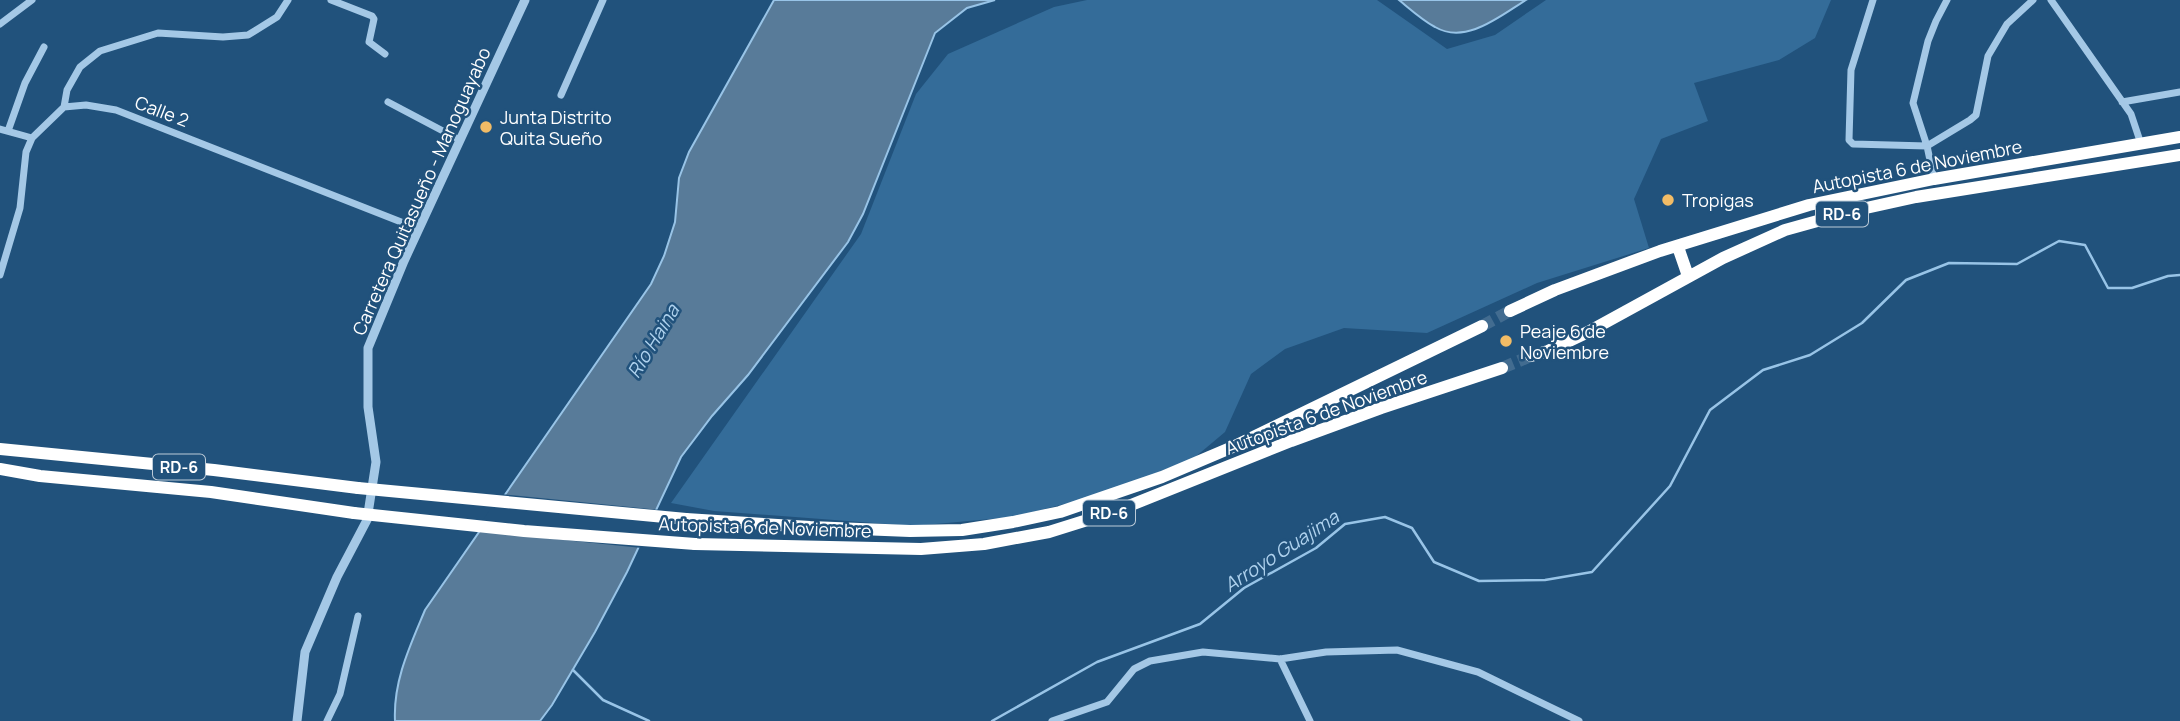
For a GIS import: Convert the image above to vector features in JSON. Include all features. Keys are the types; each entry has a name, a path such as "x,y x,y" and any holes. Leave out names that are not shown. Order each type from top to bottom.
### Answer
{"highway":[{"name":"Autopista 6 de Noviembre","path":"1510,312 1555,290 1809,205 1934,179 2180,137"},
{"name":"Autopista 6 de Noviembre","path":"1531,356 1588,332 1688,276 1785,230 1916,197 2180,155"},
{"path":"1678,247 1688,276"},
{"name":"Autopista 6 de Noviembre","path":"0,449 214,470 358,488 686,519 910,531 962,530 1060,512 1162,477 1235,446 1482,326"},
{"name":"Autopista 6 de Noviembre","path":"0,469 40,476 211,492 354,513 524,531 695,544 921,549 985,544 1049,532 1116,511 1368,412 1502,368"}],"street":[{"path":"0,24 32,0"},
{"path":"0,275 20,208 26,152 32,138 64,107 67,90 80,67 100,51 158,33 223,37 248,34 277,16 288,0"},
{"path":"331,0 372,16 374,19 369,42 385,54"},
{"name":"Carretera Quitasueño - Manoguayabo","path":"297,721 305,652 337,577 367,520 376,462 368,407 368,348 419,229 525,0"},
{"path":"561,95 603,0"},
{"path":"1873,0 1851,70 1849,140 1853,144 1927,146 1976,115 1987,55 2007,24 2033,0"},
{"path":"1934,179 1913,103 1928,41 1947,0"},
{"path":"2051,0 2131,114 2141,144"},
{"path":"32,138 4,130 44,47"},
{"path":"2122,102 2180,92"},
{"path":"388,102 460,140"},
{"name":"Calle 2","path":"64,107 86,105 116,110 419,229"},
{"path":"327,721 340,694 359,617"},
{"path":"1052,721 1107,702 1134,668 1150,661 1203,652 1280,660 1326,652 1397,650 1478,672 1579,721"},
{"path":"1280,660 1310,721"}],"shaded area":[{"path":"1087,0 1377,0 1447,49 1495,35 1546,0 1831,0 1815,38 1779,60 1694,83 1708,121 1661,139 1634,199 1649,248 1537,283 1427,333 1344,328 1285,349 1251,374 1225,432 1194,458 1100,495 1013,517 913,526 714,511 671,503 861,234 916,94 948,54 1054,7"}],"water":[{"name":"Río Haina","path":"774,0 995,0 967,8 935,33 863,214 848,242 748,375 681,457 627,572 595,632 540,721 395,721 400,678 408,650 425,610 651,284 675,222 679,178 689,152"},
{"path":"1399,0 1526,0 1482,26 1459,33 1435,27"}],"pier":[{"path":"501,494 660,510 642,548 475,531"}],"waterway":[{"name":"Arroyo Guajima","path":"992,721 1097,662 1200,624 1244,588 1316,548 1345,524 1385,517 1412,528 1434,562 1479,581 1545,580 1592,572 1670,486 1710,410 1763,370 1810,355 1862,323 1906,280 1949,263 2017,264 2059,241 2085,245 2108,288 2132,288 2168,276 2180,275"},
{"name":"Arroyo Guajima","path":"573,670 603,700 649,721"}],"tunnel":[{"path":"1482,326 1510,311"},
{"path":"1502,368 1531,356"}],"place":[{"name":"Junta Distrito Quita Sueño","path":"486,127"},
{"name":"Tropigas","path":"1668,200"},
{"name":"Peaje 6 de Noviembre","path":"1506,341"}]}
